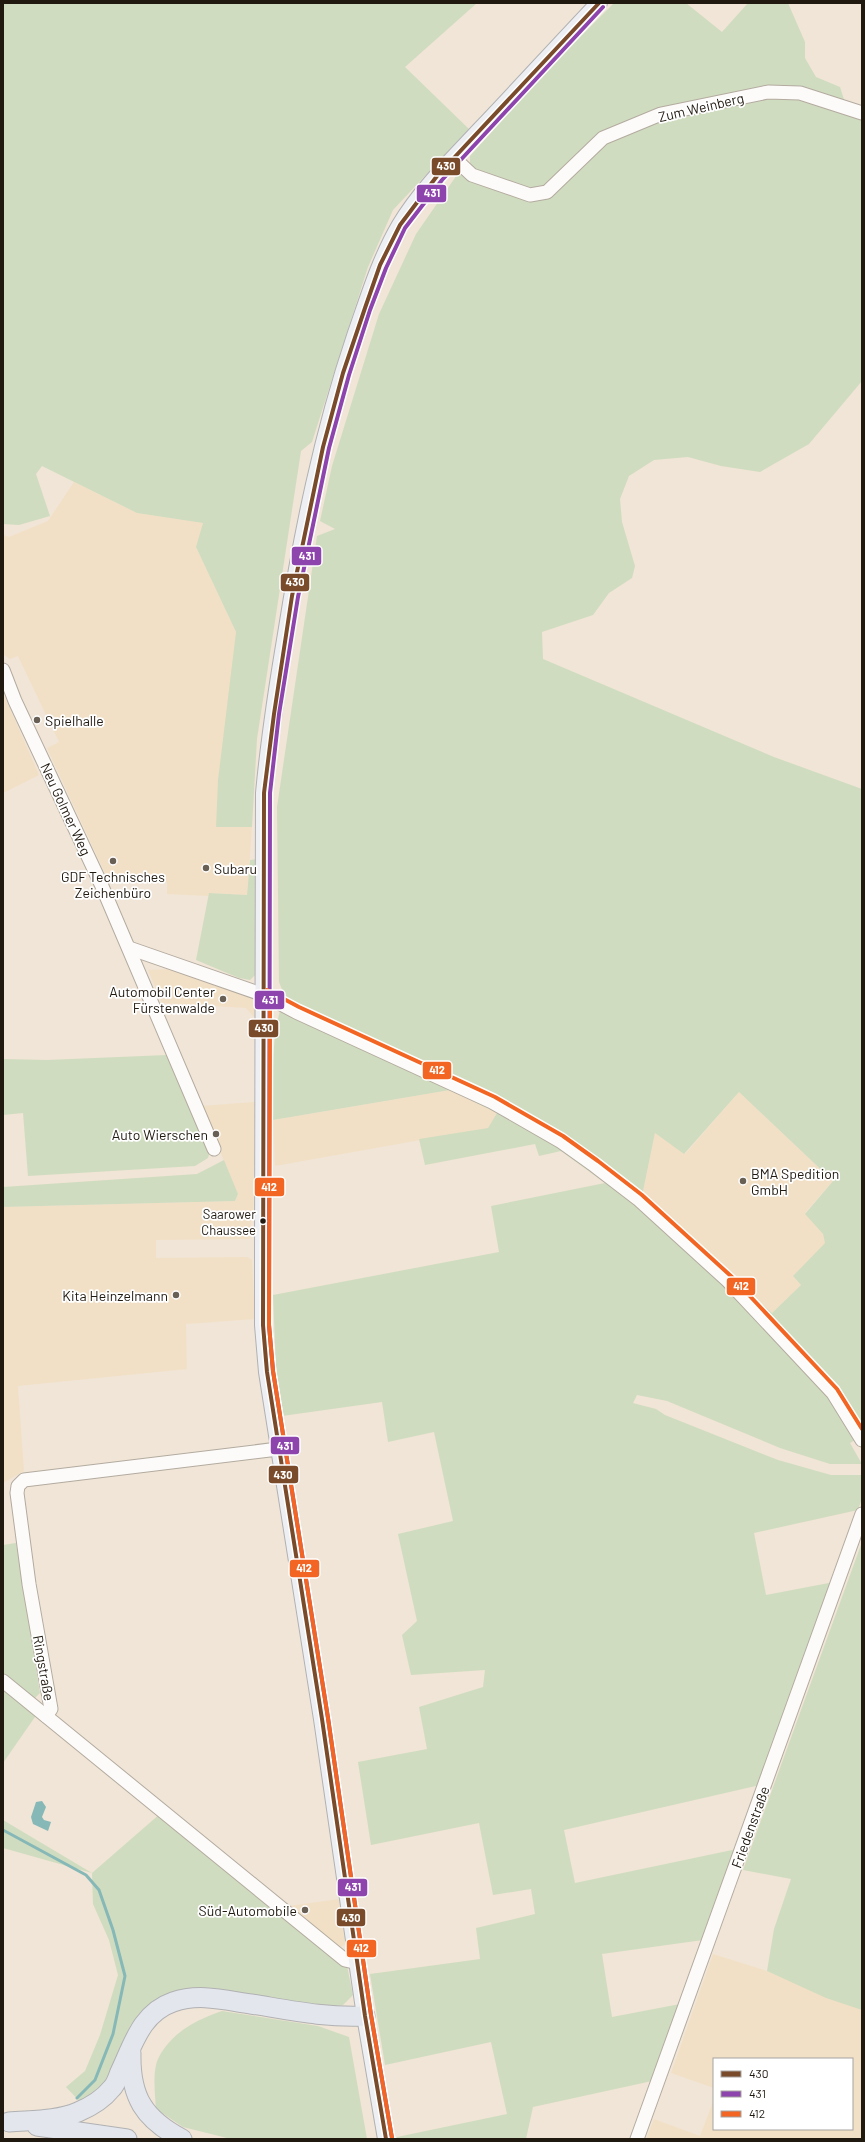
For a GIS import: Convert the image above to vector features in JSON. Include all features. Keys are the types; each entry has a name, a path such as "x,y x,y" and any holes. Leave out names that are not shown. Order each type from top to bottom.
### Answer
{"highway":[{"path":"6,2121 50,2119 77,2113 90,2106 112,2088 131,2052 135,2038 142,2026 155,2011 172,2002 190,1997 212,1998 323,2015 342,2017 365,2016"},
{"path":"131,2052 130,2074 134,2089 142,2107 154,2121 182,2139"},
{"path":"6,2121 127,2139"}],"main road":[{"path":"386,2139 365,2016 322,1719 278,1449 267,1372 263,1325 264,793 268,745 303,526 340,380 367,301 389,247 414,204 459,152 599,3"}],"street":[{"name":"Zum Weinberg","path":"459,152 472,175 530,195 547,192 603,138 660,114 768,92 800,93 862,113"},
{"name":"Neu Golmer Weg","path":"3,670 129,948 214,1149"},
{"path":"129,948 264,995 296,1012 492,1102 560,1142 595,1166 638,1199 728,1281 833,1393 862,1440"},
{"name":"Ringstraße","path":"278,1449 24,1480 18,1486 17,1493 29,1584 51,1709 46,1716 345,1960 358,1963"},
{"name":"Friedenstraße","path":"637,2139 862,1514"},
{"path":"3,1681 46,1716"}],"shaded area":[{"path":"74,482 137,513 204,523 196,547 236,632 216,827 252,827 247,895 210,893 209,896 167,894 167,882 108,880 47,748 59,742 18,656 10,659 3,654 3,535 9,537 48,521"},
{"path":"3,693 39,775 3,793"},
{"name":"Automobil Center Fürstenwalde","path":"173,969 215,983 256,1000 255,1018 246,1008 162,1003 148,970"},
{"path":"450,1090 497,1113 488,1128 275,1166 273,1120"},
{"path":"739,1092 833,1181 805,1213 823,1234 826,1243 793,1276 801,1285 772,1313 642,1196 655,1133 685,1154"},
{"path":"255,1102 253,1221 251,1221 250,1239 156,1240 156,1258 247,1257 252,1260 255,1319 186,1324 187,1369 18,1386 24,1471 3,1483 3,1207 235,1201 238,1194 201,1106"},
{"path":"339,1899 346,1944 340,1947 289,1906"},
{"path":"713,1954 767,1971 862,2006 862,2139 646,2139 654,2119 700,2136 713,2102 713,2130 853,2130 853,2058 713,2058 713,2088 671,2073"}],"green space":[{"path":"3,3 477,3 405,67 469,129 393,210 368,267 312,442 301,451 257,739 252,827 216,827 218,780 236,632 196,547 203,523 137,513 42,466 36,474 50,516 19,525 3,524"},
{"path":"614,3 686,3 722,32 748,3 788,3 805,42 805,58 816,77 840,87 849,115 862,119 862,381 809,444 760,472 721,466 688,457 654,460 629,476 620,499 622,522 635,566 632,578 609,593 593,615 542,632 543,659 774,757 862,789 862,1436 850,1443 862,1464 830,1464 780,1448 667,1401 637,1395 633,1403 656,1409 665,1415 778,1460 831,1475 862,1475 862,1498 858,1510 754,1533 766,1595 834,1582 760,1785 564,1830 575,1883 737,1849 703,1940 602,1954 612,2017 680,2004 652,2081 533,2107 526,2139 397,2139 397,2137 507,2114 491,2042 385,2065 370,1974 480,1959 476,1928 535,1914 531,1889 493,1895 479,1823 371,1845 358,1762 427,1749 419,1707 483,1687 485,1670 411,1675 402,1635 417,1621 398,1534 453,1521 434,1432 388,1442 382,1402 282,1416 276,1368 273,1295 499,1252 491,1206 605,1183 561,1151 539,1156 535,1144 425,1165 419,1139 488,1128 497,1113 450,1090 273,1120 274,1042 280,1011 285,997 279,982 277,807 317,536 335,529 320,521 332,466 379,314 416,234 461,169 470,172 470,156 548,69","holes":["739,1092 833,1181 805,1214 823,1234 825,1243 793,1276 801,1285 772,1313 642,1196 655,1133 684,1154"]},
{"path":"257,859 257,973 250,980 239,978 196,960 209,893 247,895 250,860"},
{"path":"167,1055 210,1151 208,1158 195,1166 28,1176 23,1113 3,1115 3,1059 47,1060"},
{"path":"224,1160 238,1194 235,1201 3,1207 3,1187 197,1174"},
{"path":"862,1542 862,2010 826,1998 767,1971 774,1929 791,1879 743,1870"},
{"path":"16,1543 40,1693 33,1700 3,1675 3,1545"},
{"path":"3,1688 37,1714 3,1763"},
{"path":"161,1813 347,1966 353,1995 343,2005 323,2008 156,2001 140,2013 130,2026 105,2088 83,2105 66,2087 85,2071 100,2035 118,1975 109,1940 93,1904 92,1873"},
{"path":"3,1820 92,1873 3,1848"},
{"path":"222,2011 318,2026 349,2037 367,2139 231,2139 183,2127 156,2109 154,2082 155,2068 164,2048 178,2034 195,2022"}],"water":[{"path":"42,1801 46,1807 42,1817 44,1820 51,1822 48,1831 33,1824 31,1817 36,1802"}],"waterway":[{"path":"3,1830 86,1875 99,1890 113,1930 125,1976 113,2034 95,2080 77,2098"}],"transit line":[{"name":"430","path":"386,2139 365,2016 322,1719 267,1372 263,1325 264,793 274,714 292,596 323,447 343,373 380,265 400,225 437,176 599,3"},
{"name":"431","path":"392,2138 371,2015 328,1718 273,1371 269,1325 270,793 279,714 298,597 329,448 349,375 370,310 386,268 405,228 442,180 603,7"},
{"name":"412","path":"267,990 299,1007 495,1097 563,1136 598,1161 642,1195 732,1277 837,1389 862,1429"},
{"name":"412","path":"270,995 269,1325 273,1371 328,1718 371,2015 392,2138"}],"place":[{"name":"Spielhalle","path":"37,720"},
{"name":"GDF Technisches Zeichenbüro","path":"113,861"},
{"name":"Subaru","path":"206,868"},
{"name":"Automobil Center Fürstenwalde","path":"223,999"},
{"name":"Auto Wierschen","path":"216,1134"},
{"name":"BMA Spedition GmbH","path":"743,1181"},
{"name":"Saarower Chaussee","path":"263,1221"},
{"name":"Kita Heinzelmann","path":"176,1295"},
{"name":"Süd-Automobile","path":"305,1910"}]}
